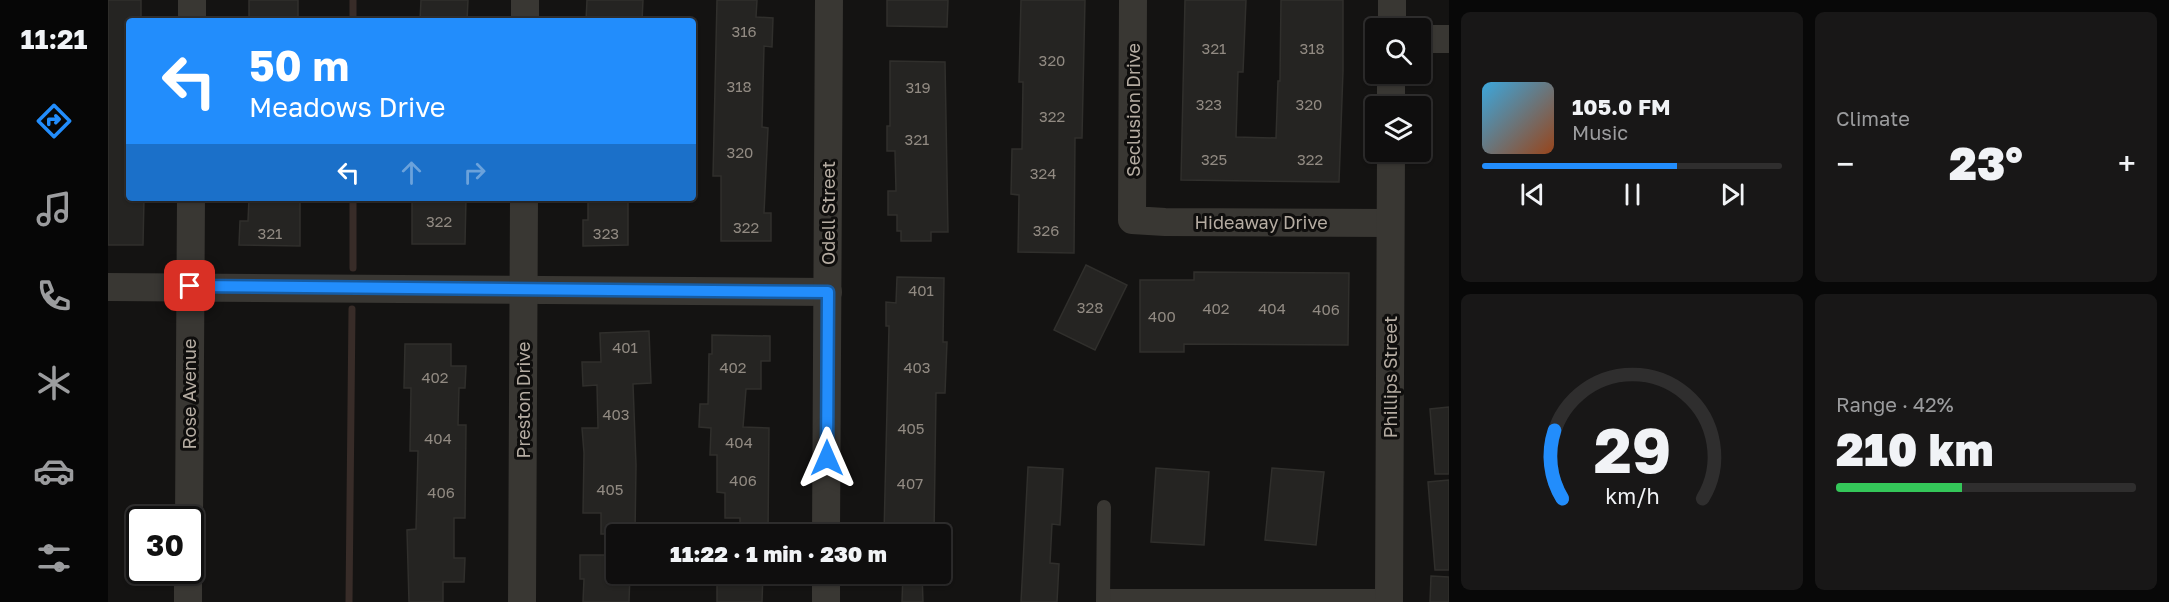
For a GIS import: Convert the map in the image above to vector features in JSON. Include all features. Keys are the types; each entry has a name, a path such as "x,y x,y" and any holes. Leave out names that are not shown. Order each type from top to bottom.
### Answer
{"street":[{"path":"192,0 192,18"},
{"path":"525,0 525,18"},
{"name":"Odell Street","path":"826,524 829,0"},
{"name":"Seclusion Drive","path":"1132,220 1134,0"},
{"path":"1392,0 1392,18"},
{"path":"1431,39 1449,39"},
{"name":"Phillips Street","path":"1389,599 1391,162"},
{"name":"Rose Avenue","path":"189,506 191,201"},
{"name":"Preston Drive","path":"522,602 524,201"},
{"name":"Hideaway Drive","path":"1132,220 1390,223"},
{"path":"108,286 828,292"},
{"path":"188,584 188,602"},
{"path":"826,584 826,602"}],"lane":[{"path":"1104,507 1104,599 1389,599"}],"building":[{"path":"108,0 141,0 141,18 126,18 126,201 144,201 143,245 108,245"},
{"path":"249,0 298,0 298,18 249,18"},
{"path":"421,0 468,0 467,18 420,18"},
{"path":"587,0 643,0 642,18 586,18"},
{"path":"717,0 757,0 756,17 773,18 772,47 764,46 762,127 768,128 764,213 771,213 771,241 721,241 721,176 713,176"},
{"path":"887,0 948,0 947,27 887,26"},
{"path":"1021,0 1085,0 1082,138 1075,138 1074,253 1018,252 1019,195 1011,194 1012,149 1022,149 1023,82 1019,82"},
{"path":"1185,0 1246,0 1243,72 1238,72 1236,137 1276,138 1278,81 1280,81 1281,0 1343,0 1339,182 1181,180"},
{"path":"890,61 945,62 948,232 931,232 931,241 901,241 901,231 897,231 897,215 888,215 888,191 896,191 895,151 887,151 887,126 890,126"},
{"path":"249,201 300,201 300,246 239,245 240,221 248,221"},
{"path":"412,201 466,201 465,244 412,244"},
{"path":"588,201 628,201 628,245 583,246 583,220 588,220"},
{"path":"1086,265 1127,285 1095,350 1054,330"},
{"path":"1194,272 1349,273 1348,345 1184,344 1184,352 1140,352 1140,280 1194,280"},
{"path":"897,277 944,278 943,342 947,342 945,393 936,393 934,524 884,524 889,326 886,326 886,302 896,303"},
{"path":"649,331 651,383 633,384 635,524 606,524 606,534 601,534 601,513 583,513 582,428 598,428 597,385 583,386 582,362 601,362 600,333"},
{"path":"712,335 770,336 770,361 761,361 761,389 746,389 743,427 769,428 768,524 740,524 740,518 725,518 725,493 717,492 717,455 710,455 711,428 699,427 700,404 708,404 709,354 712,354"},
{"path":"405,344 451,344 451,366 466,366 465,388 459,388 458,425 466,425 465,518 454,518 454,558 465,558 464,582 443,582 443,602 409,602 407,530 416,529 418,451 410,451 411,388 404,388"},
{"path":"1449,407 1449,474 1435,474 1430,409"},
{"path":"1028,467 1063,469 1060,525 1052,524 1050,563 1059,564 1057,602 1021,602"},
{"path":"1156,468 1209,472 1204,545 1151,542"},
{"path":"1272,468 1324,472 1316,545 1265,540"},
{"path":"1449,480 1449,570 1435,570 1428,482"},
{"path":"580,555 606,555 606,584 630,584 629,602 583,602 584,579 580,579"},
{"path":"1431,576 1449,577 1449,602 1430,602"},
{"path":"717,584 763,584 762,602 717,602"},
{"path":"903,584 922,584 923,602 902,602"}],"waterway":[{"path":"353,0 353,18"},
{"path":"353,201 353,268"},
{"path":"349,602 352,309"}],"route":[{"path":"190,286 828,292 827,458"}]}
